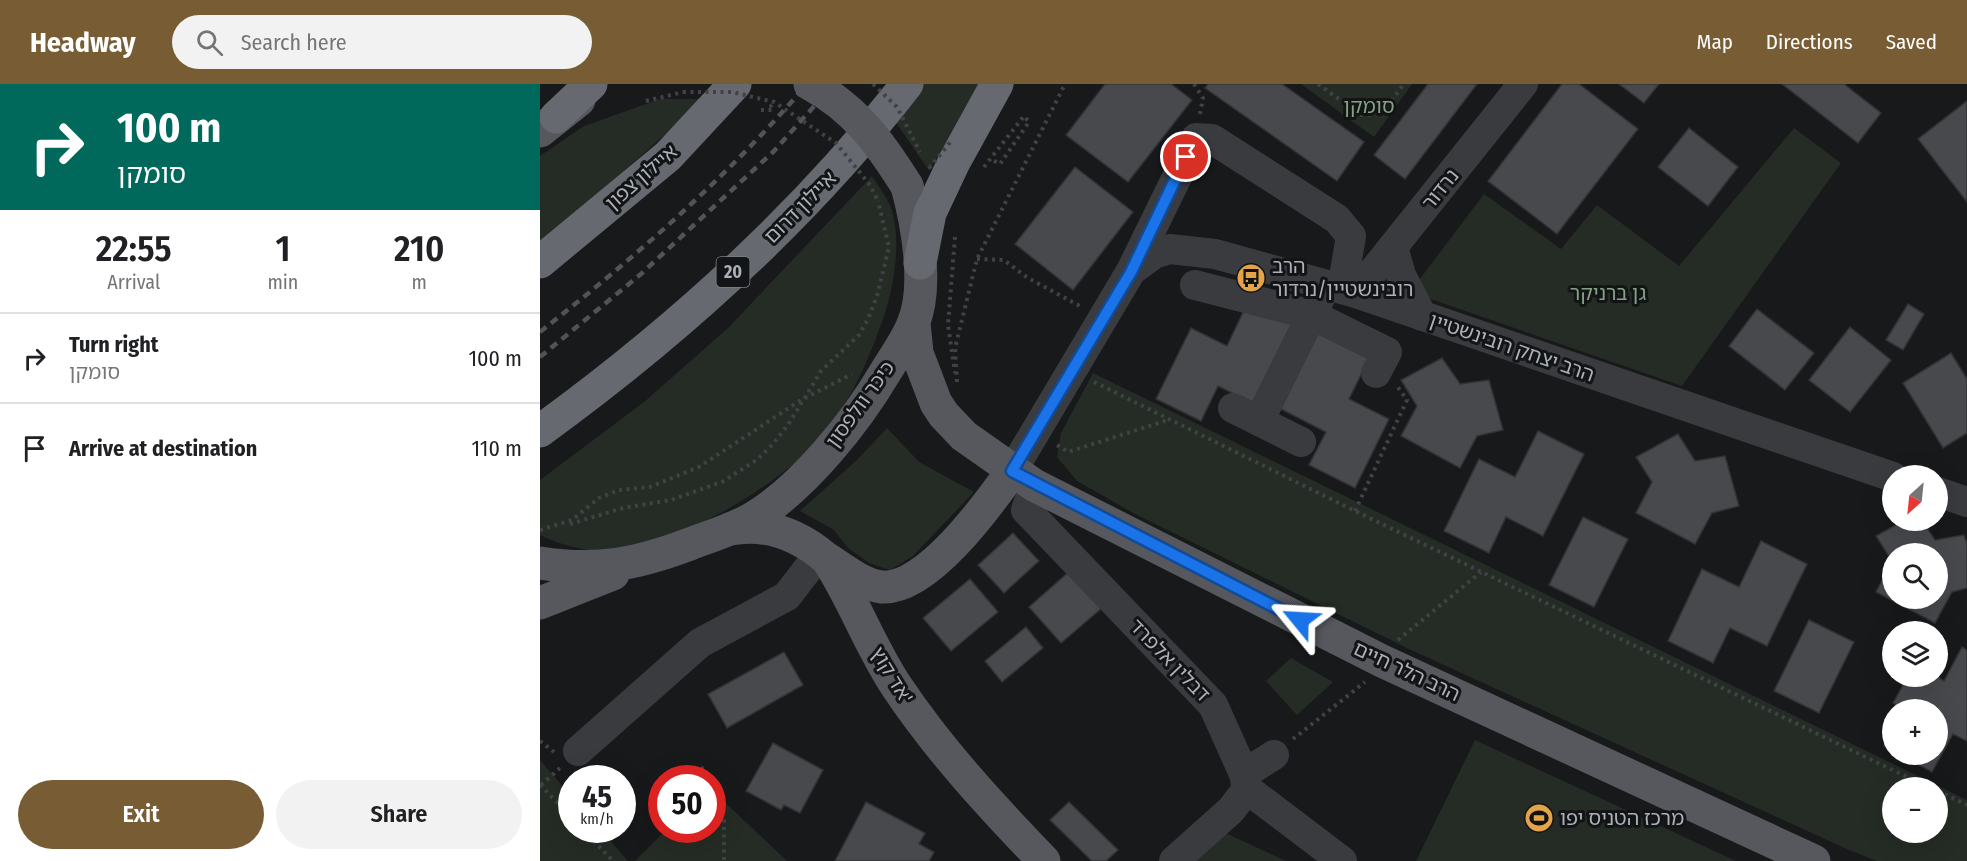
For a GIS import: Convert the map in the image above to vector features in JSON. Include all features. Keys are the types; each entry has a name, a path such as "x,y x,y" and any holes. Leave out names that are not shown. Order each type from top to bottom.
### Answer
{"highway":[{"path":"548,124 591,84"},
{"name":"איילון צפון","path":"540,262 668,156 735,84"},
{"name":"איילון דרום","path":"540,430 614,375 754,252 825,184 907,84"},
{"path":"920,263 930,213 954,162 997,84"}],"main road":[{"path":"548,124 606,84"},
{"name":"כיכר וולפסון","path":"540,563 582,568 616,566 652,559 753,518 773,503 831,447 862,408 914,323 920,263 916,220 916,173 840,104 810,84"},
{"name":"הרב הלר חיים","path":"914,323 917,353 929,386 944,415 964,436 1012,471 1382,661 1814,861"},
{"path":"824,556 873,584 895,586 908,583 938,561 1012,471"},
{"name":"אד קוץ'","path":"728,529 747,525 782,531 809,544 824,556 895,685 997,812 1044,861"},
{"path":"540,603 652,559"}],"street":[{"name":"נרדור","path":"1341,289 1393,247 1523,84"},
{"path":"1012,471 1131,272 1196,138 1212,139 1337,219 1351,236 1341,289 1311,315 1246,415 1301,442"},
{"path":"1393,247 1401,275 1422,316"},
{"name":"הרב יצחק רובינשטיין","path":"1131,272 1154,254 1170,249 1215,254 1341,289 1882,473"},
{"path":"1195,285 1311,315 1387,352 1378,369"},
{"path":"1948,495 1967,502"},
{"name":"דבלין אלפרד","path":"1033,509 1213,705 1246,781"},
{"path":"578,751 700,643 787,596 824,556"},
{"path":"1174,861 1231,810 1246,781 1274,755"},
{"path":"1246,781 1342,861"}],"path":[{"path":"873,84 897,107 921,155"},
{"path":"929,386 951,385 959,381 955,348 960,336 977,259 1065,84"},
{"path":"1317,84 1361,115 1381,114 1404,84"},
{"path":"540,531 601,514 671,500 722,482 758,459 788,425 801,400 821,371 859,335 877,296 889,247 878,201 870,185 836,143 774,102 732,92 682,92 646,102"},
{"path":"762,110 774,110 771,106 774,102"},
{"path":"978,175 1024,116 1029,122 999,164 991,159"},
{"path":"916,173 930,167 952,140"},
{"path":"948,325 956,233"},
{"path":"977,259 1004,260 1028,278 1103,318"},
{"path":"1355,511 1407,400 1378,369"},
{"path":"1072,372 1907,777"},
{"path":"540,531 572,520 599,498 619,490 650,487 699,467 801,400"},
{"path":"1053,452 1056,445 1068,452 1169,419"},
{"path":"1389,648 1481,572"},
{"path":"1274,755 1366,681"},
{"path":"540,784 558,805"},
{"path":"1948,796 1967,805"},
{"path":"596,843 613,861"},
{"path":"724,843 724,861"}],"green space":[{"path":"924,84 980,84 929,171 893,118"},
{"name":"סומקן","path":"1301,84 1412,84 1374,137"},
{"path":"660,99 705,99 540,245 540,156 584,126"},
{"name":"גן ברניקר","path":"1794,128 1841,163 1682,386 1410,292 1484,194 1561,249 1597,205 1679,266"},
{"path":"872,176 891,208 896,234 895,264 887,307 855,386 836,417 813,446 772,481 746,498 691,528 663,539 635,547 601,551 574,547 540,535 540,480 644,402 728,328"},
{"path":"1093,373 1882,758 1882,765 1895,765 1920,777 1882,777 1882,843 1948,843 1948,791 1967,800 1967,861 1877,861 1849,850 1409,649 1135,514 1077,481 1057,457 1061,433"},
{"path":"887,428 919,462 974,492 913,556 890,570 869,563 848,548 834,530 800,511 857,460"},
{"path":"1291,658 1333,682 1297,715 1266,681"},
{"name":"מרכז הטניס יפו","path":"1475,740 1736,861 1416,861"},
{"path":"540,760 558,781 558,843 612,843 628,861 540,861"},
{"path":"726,803 787,861 635,861 653,843 726,843"},
{"path":"1219,830 1286,861 1193,861"}],"building":[{"path":"1105,84 1171,84 1192,100 1128,182 1066,135"},
{"path":"1208,84 1282,84 1364,142 1337,181 1205,88"},
{"path":"1428,84 1477,84 1405,179 1374,155"},
{"path":"1562,84 1579,84 1638,129 1557,234 1488,181"},
{"path":"1619,84 1659,84 1644,103"},
{"path":"1782,84 1844,84 1881,113 1858,143"},
{"path":"1967,101 1967,202 1918,139"},
{"path":"1689,128 1738,167 1708,206 1658,167"},
{"path":"1075,167 1133,212 1073,290 1015,244"},
{"path":"1249,300 1296,322 1255,404 1218,386 1201,421 1156,399 1191,328 1227,346"},
{"path":"1908,304 1924,314 1903,350 1886,340"},
{"path":"1757,309 1814,353 1785,390 1729,346"},
{"path":"1316,322 1373,350 1349,399 1389,419 1355,488 1309,465 1326,432 1275,406"},
{"path":"1850,327 1891,360 1850,412 1809,380"},
{"path":"1951,353 1967,379 1967,433 1943,448 1903,383"},
{"path":"1442,358 1460,384 1489,380 1503,430 1477,436 1460,468 1401,436 1417,406 1401,380"},
{"path":"1538,431 1584,454 1543,536 1506,517 1489,553 1444,531 1479,459 1515,477"},
{"path":"1678,434 1695,461 1725,456 1739,506 1712,513 1695,544 1636,513 1652,482 1636,457"},
{"path":"1583,517 1628,539 1594,607 1549,585"},
{"path":"1885,531 1929,531 1935,540 1964,535 1967,544 1967,588 1952,592 1948,599 1948,543 1882,543 1882,545 1876,536"},
{"path":"1013,533 1039,561 1004,593 978,565"},
{"path":"1761,541 1807,564 1767,646 1730,628 1713,663 1668,641 1702,569 1739,587"},
{"path":"1071,570 1103,607 1061,643 1029,607"},
{"path":"970,579 998,612 951,651 923,618"},
{"path":"1882,580 1882,595 1876,592"},
{"path":"1908,609 1943,609 1936,621 1931,621"},
{"path":"1809,620 1854,642 1819,713 1774,691"},
{"path":"1026,627 1043,648 1002,682 985,661"},
{"path":"1962,647 1967,650 1967,741 1953,734 1948,743 1948,699 1895,699 1902,687 1948,687 1948,673"},
{"path":"784,652 803,685 727,728 708,694"},
{"path":"773,743 823,770 800,813 784,805 781,810 746,791"},
{"path":"1919,765 1936,765 1932,772"},
{"path":"866,802 925,833 919,844 934,852 929,861 835,861"},
{"path":"1069,802 1118,850 1106,861 1092,861 1050,820"}],"railway":[{"path":"540,332 680,215 777,118 807,84"},
{"path":"540,357 641,274 773,152 834,84"}],"place":[{"name":"הרב רובינשטיין/נרדור","path":"1251,278"},
{"name":"מרכז הטניס יפו","path":"1539,818"}],"route":[{"path":"1186,157 1131,272 1012,471 1034,485 1300,620"}]}
